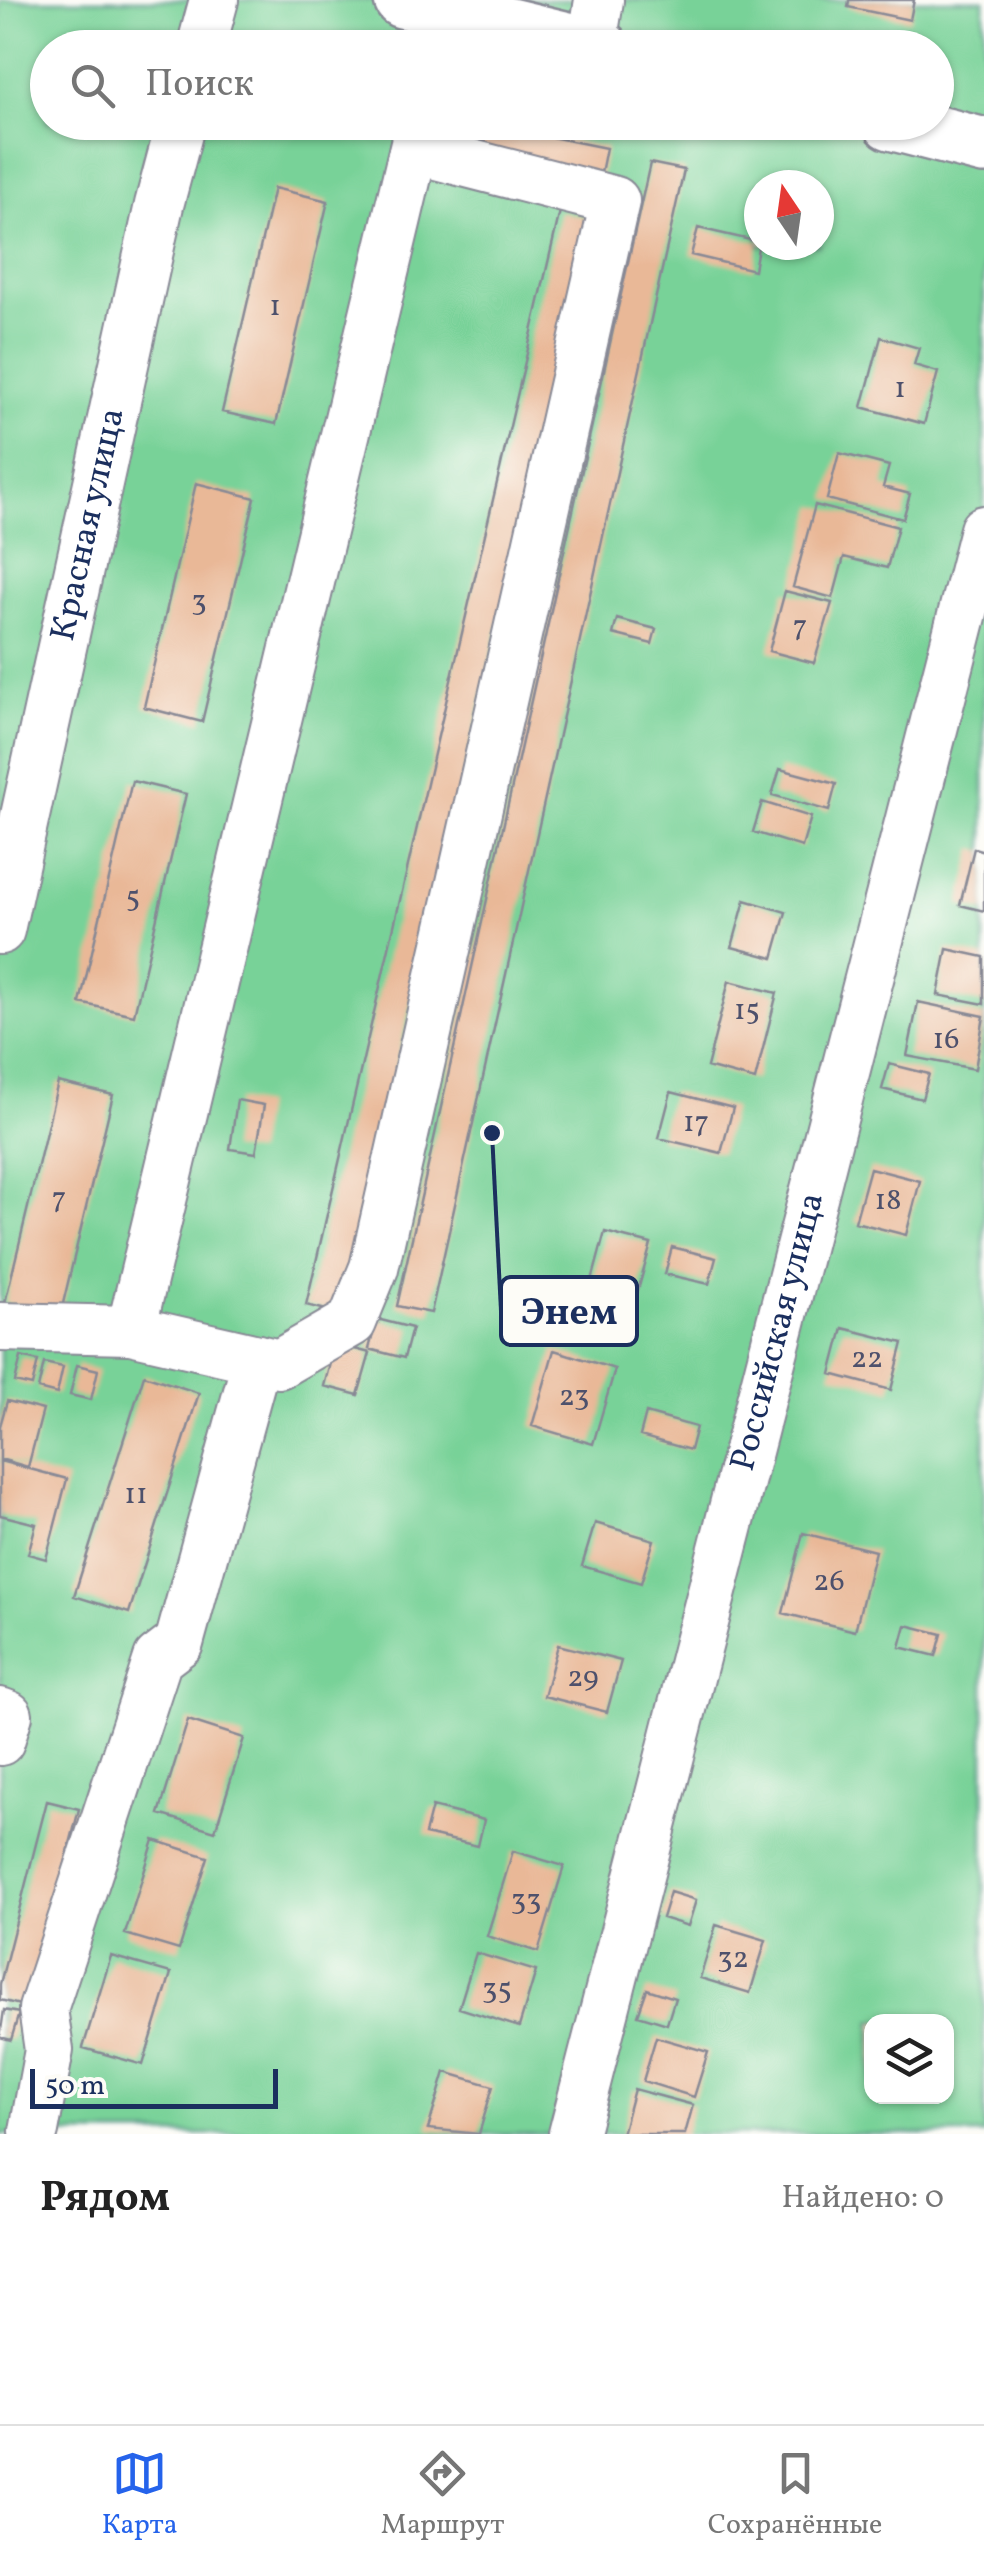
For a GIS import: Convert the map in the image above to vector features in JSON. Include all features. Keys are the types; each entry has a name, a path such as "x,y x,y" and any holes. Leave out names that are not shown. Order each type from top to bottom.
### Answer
{"main road":[{"path":"423,18 584,30"},
{"path":"954,138 984,146"}],"street":[{"path":"206,30 214,0"},
{"name":"Красная улица","path":"0,930 19,738 176,140"},
{"path":"131,1330 418,140"},
{"path":"0,1327 131,1330 279,1364 352,1322 374,1268 615,201 431,140"},
{"name":"Российская улица","path":"573,2134 984,530"},
{"path":"22,2128 49,2050 43,2008 158,1659 179,1643 257,1360"},
{"path":"0,1712 8,1715 0,1741"}],"green space":[{"path":"0,0 984,0 984,2134 0,2134"}],"building":[{"path":"849,0 914,0 910,20 848,7"},
{"path":"473,140 566,140 606,148 600,178 471,150"},
{"path":"650,163 684,170 431,1313 397,1306"},
{"path":"274,188 328,201 276,424 222,412"},
{"path":"560,211 593,219 339,1313 306,1305"},
{"path":"698,228 744,239 744,260 756,260 754,270 691,255"},
{"path":"881,337 919,348 914,365 938,372 924,424 862,407"},
{"path":"839,453 889,466 883,487 910,494 903,519 827,499"},
{"path":"196,483 255,498 202,722 144,707"},
{"path":"815,505 898,527 887,568 844,557 833,598 793,587"},
{"path":"785,591 832,603 814,663 769,651"},
{"path":"617,619 656,629 652,644 613,634"},
{"path":"780,769 836,784 829,811 772,795"},
{"path":"132,781 186,794 134,1015 80,1003"},
{"path":"762,802 811,817 802,847 753,832"},
{"path":"974,848 984,851 984,911 960,905"},
{"path":"745,900 786,912 773,958 732,947"},
{"path":"947,949 984,957 984,1004 938,995"},
{"path":"729,981 777,993 755,1080 707,1067"},
{"path":"918,1002 984,1016 975,1069 907,1056"},
{"path":"889,1064 929,1074 922,1099 882,1089"},
{"path":"58,1082 113,1095 60,1316 5,1303"},
{"path":"671,1092 733,1108 721,1153 659,1138"},
{"path":"237,1100 264,1105 256,1153 230,1149"},
{"path":"870,1168 920,1181 906,1235 855,1222"},
{"path":"605,1232 651,1244 635,1301 590,1288"},
{"path":"672,1247 716,1258 709,1284 665,1274"},
{"path":"377,1319 412,1328 404,1358 369,1349"},
{"path":"843,1328 903,1343 891,1390 831,1374"},
{"path":"335,1344 370,1353 358,1395 324,1386"},
{"path":"554,1350 615,1369 593,1444 532,1426"},
{"path":"21,1357 38,1361 32,1386 15,1382"},
{"path":"44,1363 63,1367 57,1394 38,1389"},
{"path":"77,1365 98,1370 91,1400 70,1395"},
{"path":"144,1375 199,1393 129,1613 74,1596"},
{"path":"7,1401 43,1410 28,1467 0,1459 0,1426"},
{"path":"646,1413 696,1427 690,1450 640,1436"},
{"path":"0,1461 67,1479 46,1559 28,1554 36,1524 0,1515"},
{"path":"595,1523 654,1540 641,1583 582,1566"},
{"path":"803,1533 875,1551 855,1631 783,1613"},
{"path":"906,1625 942,1634 936,1656 900,1647"},
{"path":"558,1645 621,1661 607,1712 544,1696"},
{"path":"188,1720 244,1738 215,1831 159,1814"},
{"path":"47,1801 79,1809 28,2007 0,2000 0,1984"},
{"path":"432,1807 484,1820 478,1846 425,1834"},
{"path":"154,1840 208,1857 179,1950 125,1934"},
{"path":"513,1851 564,1866 538,1952 487,1936"},
{"path":"670,1892 696,1900 688,1926 662,1918"},
{"path":"716,1925 766,1940 750,1993 700,1978"},
{"path":"476,1953 536,1971 519,2027 459,2008"},
{"path":"111,1956 171,1973 143,2065 83,2048"},
{"path":"647,1989 675,1998 667,2024 638,2015"},
{"path":"4,2010 19,2013 11,2040 0,2037"},
{"path":"656,2037 708,2052 694,2097 643,2081"},
{"path":"445,2072 493,2086 479,2134 428,2129"},
{"path":"634,2089 693,2105 685,2134 622,2134"}],"place":[{"name":"Энем","path":"492,1133"}]}
